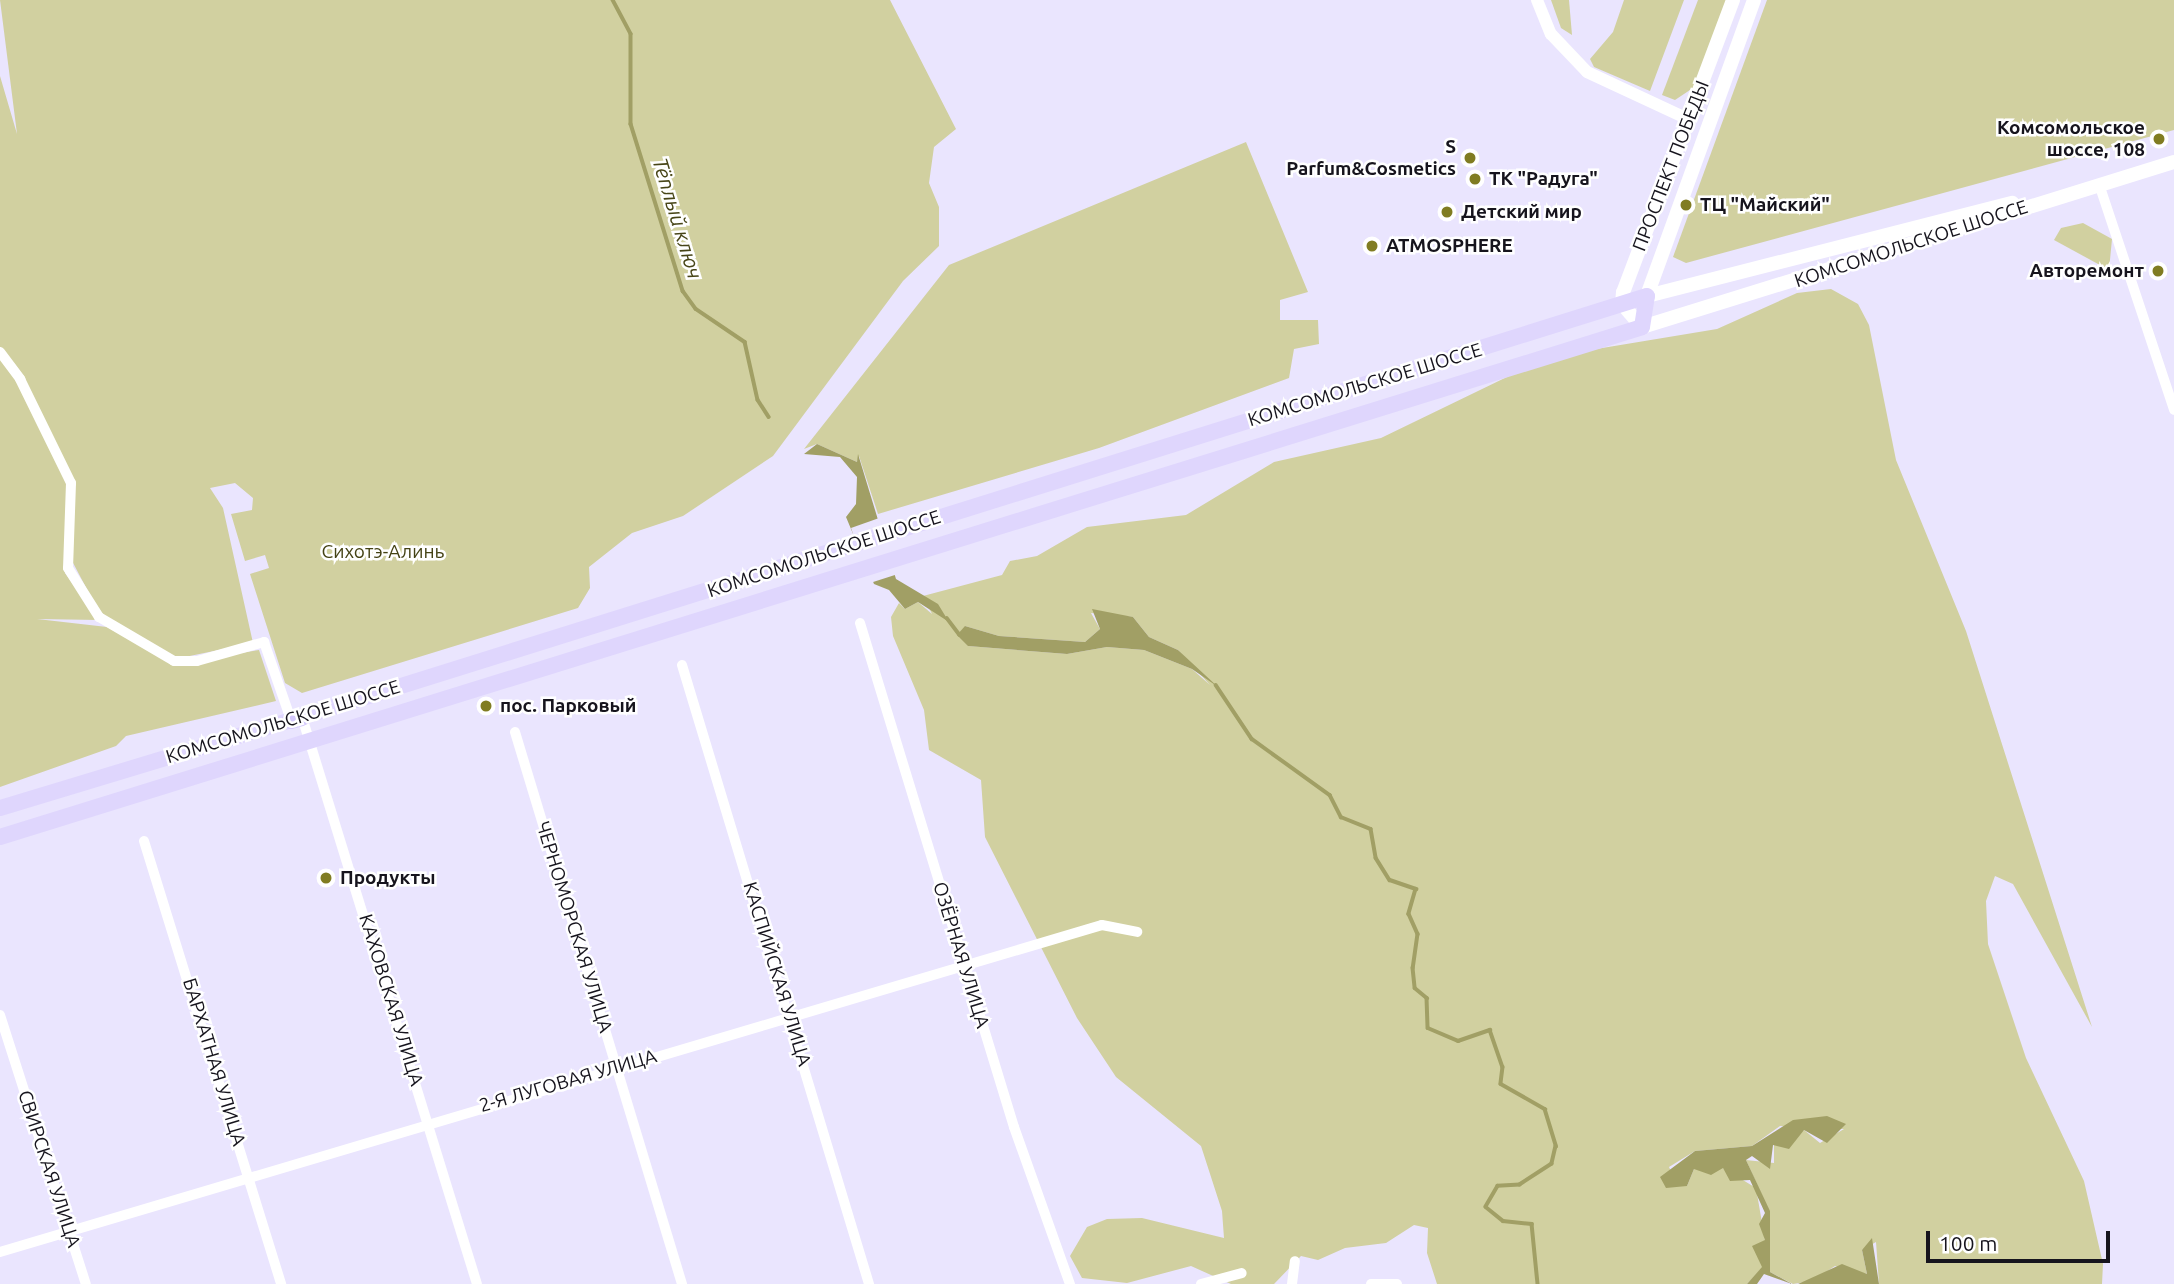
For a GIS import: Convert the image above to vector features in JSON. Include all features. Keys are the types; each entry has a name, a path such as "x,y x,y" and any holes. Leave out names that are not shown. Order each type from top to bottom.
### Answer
{"main road":[{"name":"ПРОСПЕКТ ПОБЕДЫ","path":"1622,304 1733,0"},
{"name":"ПРОСПЕКТ ПОБЕДЫ","path":"1647,296 1754,0"},
{"path":"1688,119 1707,126"},
{"name":"КОМСОМОЛЬСКОЕ ШОССЕ","path":"0,837 313,746 799,591 2174,162"},
{"name":"КОМСОМОЛЬСКОЕ ШОССЕ","path":"0,808 790,565 1647,296 1876,235 2099,184"},
{"path":"1876,235 1883,254"},
{"path":"1642,327 1647,296"},
{"path":"1622,304 1642,327"}],"street":[{"path":"1537,0 1551,34 1587,72 1688,119"},
{"path":"2099,184 2174,410"},
{"name":"КАХОВСКАЯ УЛИЦА","path":"0,352 20,379 71,483 68,568 99,617 174,661 197,661 264,642 297,718 313,746 477,1284"},
{"name":"ОЗЁРНАЯ УЛИЦА","path":"860,623 964,966 1070,1284"},
{"name":"КАСПИЙСКАЯ УЛИЦА","path":"682,665 869,1284"},
{"name":"ЧЕРНОМОРСКАЯ УЛИЦА","path":"515,732 682,1284"},
{"name":"БАРХАТНАЯ УЛИЦА","path":"144,841 250,1176 281,1284"},
{"name":"2-Я ЛУГОВАЯ УЛИЦА","path":"0,1252 427,1121 617,1069 789,1015 1102,925 1137,932"},
{"name":"СВИРСКАЯ УЛИЦА","path":"0,1015 86,1284"},
{"path":"1292,1284 1295,1261"},
{"path":"1201,1284 1242,1273"},
{"path":"1371,1284 1397,1284"}],"green space":[{"name":"Сихотэ-Алинь","path":"0,0 890,0 956,129 934,147 929,183 939,207 939,246 903,281 773,456 683,516 632,533 589,567 590,588 578,608 302,693 285,683 250,574 269,568 265,555 245,561 231,514 252,510 253,498 235,483 210,488 223,508 253,643 175,659 101,616 71,559 69,484 65,573 99,620 37,619 107,627 174,664 259,650 276,701 126,736 116,746 0,787 0,76 17,134"},
{"path":"1551,0 1569,0 1572,35 1561,28"},
{"path":"1624,0 1684,0 1650,91 1594,67 1590,59 1613,32"},
{"path":"1698,0 1728,0 1696,86 1675,100 1662,95"},
{"path":"1767,0 2174,0 2174,130 1686,263 1673,257"},
{"path":"1246,142 1308,292 1280,300 1280,320 1318,320 1319,344 1294,349 1289,378 1099,448 878,514 859,456 857,462 817,444 804,449 949,265"},
{"path":"2083,223 2112,239 2109,270 2054,240 2061,228"},
{"path":"1831,289 1858,304 1869,325 1896,460 1966,631 2092,1027 2013,884 1995,876 1986,901 1988,944 2026,1058 2084,1181 2103,1264 2102,1284 1879,1284 1876,1242 1862,1250 1867,1274 1835,1266 1812,1281 1793,1284 1770,1272 1769,1211 1746,1160 1774,1163 1774,1145 1804,1130 1820,1143 1844,1129 1780,1126 1752,1146 1695,1151 1669,1167 1677,1184 1687,1186 1694,1169 1723,1168 1756,1188 1765,1240 1762,1268 1747,1284 1539,1284 1535,1276 1536,1284 1437,1284 1427,1253 1428,1228 1414,1225 1386,1243 1345,1248 1318,1260 1301,1256 1274,1284 1231,1284 1191,1266 1127,1283 1082,1278 1070,1256 1087,1227 1107,1219 1142,1218 1224,1238 1222,1211 1201,1146 1116,1077 1077,1018 985,837 981,780 929,750 924,710 893,636 891,617 899,603 905,609 918,602 932,614 923,596 1002,575 1010,561 1037,556 1087,527 1186,515 1274,462 1381,438 1548,357 1717,329 1797,293","holes":["1091,613 1133,617 1149,637 1178,650 1210,685 1192,669 1144,650 1107,647 1067,654 968,646 965,626 999,636 1085,642 1100,629"]}],"shaded area":[{"path":"817,444 857,462 858,454 896,579 938,604 949,622 918,602 905,609 889,590 874,584 846,517 856,504 857,477 840,457 804,454"},
{"path":"1092,609 1133,617 1149,637 1178,650 1218,687 1192,669 1144,650 1107,647 1067,654 968,646 957,635 965,626 999,636 1085,642 1100,629"},
{"path":"1827,1116 1846,1124 1827,1143 1804,1130 1789,1149 1773,1145 1770,1169 1752,1156 1746,1160 1770,1211 1770,1272 1792,1284 1764,1274 1757,1284 1747,1284 1762,1267 1752,1246 1765,1240 1759,1224 1765,1213 1750,1180 1730,1181 1723,1168 1711,1175 1694,1169 1687,1186 1666,1188 1660,1177 1695,1151 1752,1146 1793,1120"},
{"path":"1872,1238 1879,1284 1798,1284 1842,1264 1867,1274 1862,1250"}],"pier":[{"path":"882,517 898,574 870,583 851,528"}],"waterway":[{"name":"Тёплый ключ","path":"613,0 631,34 631,124 683,291 696,309 745,342 758,400 769,417"},
{"name":"Тёплый ключ","path":"947,618 960,635"},
{"name":"Тёплый ключ","path":"1216,685 1252,739 1330,795 1341,817 1371,829 1376,858 1390,880 1416,889 1409,914 1418,934 1413,968 1415,988 1427,998 1428,1028 1458,1041 1490,1030 1503,1067 1501,1084 1545,1109 1556,1146 1552,1164 1520,1185 1498,1186 1486,1207 1503,1221 1532,1224 1538,1284"}],"place":[{"name":"Комсомольское шоссе, 108","path":"2159,139"},
{"name":"S Parfum&Cosmetics","path":"1470,158"},
{"name":"ТК \"Радуга\"","path":"1475,179"},
{"name":"ТЦ \"Майский\"","path":"1686,205"},
{"name":"Детский мир","path":"1447,212"},
{"name":"ATMOSPHERE","path":"1372,246"},
{"name":"Авторемонт","path":"2158,271"},
{"name":"пос. Парковый","path":"486,706"},
{"name":"Продукты","path":"326,878"}]}
